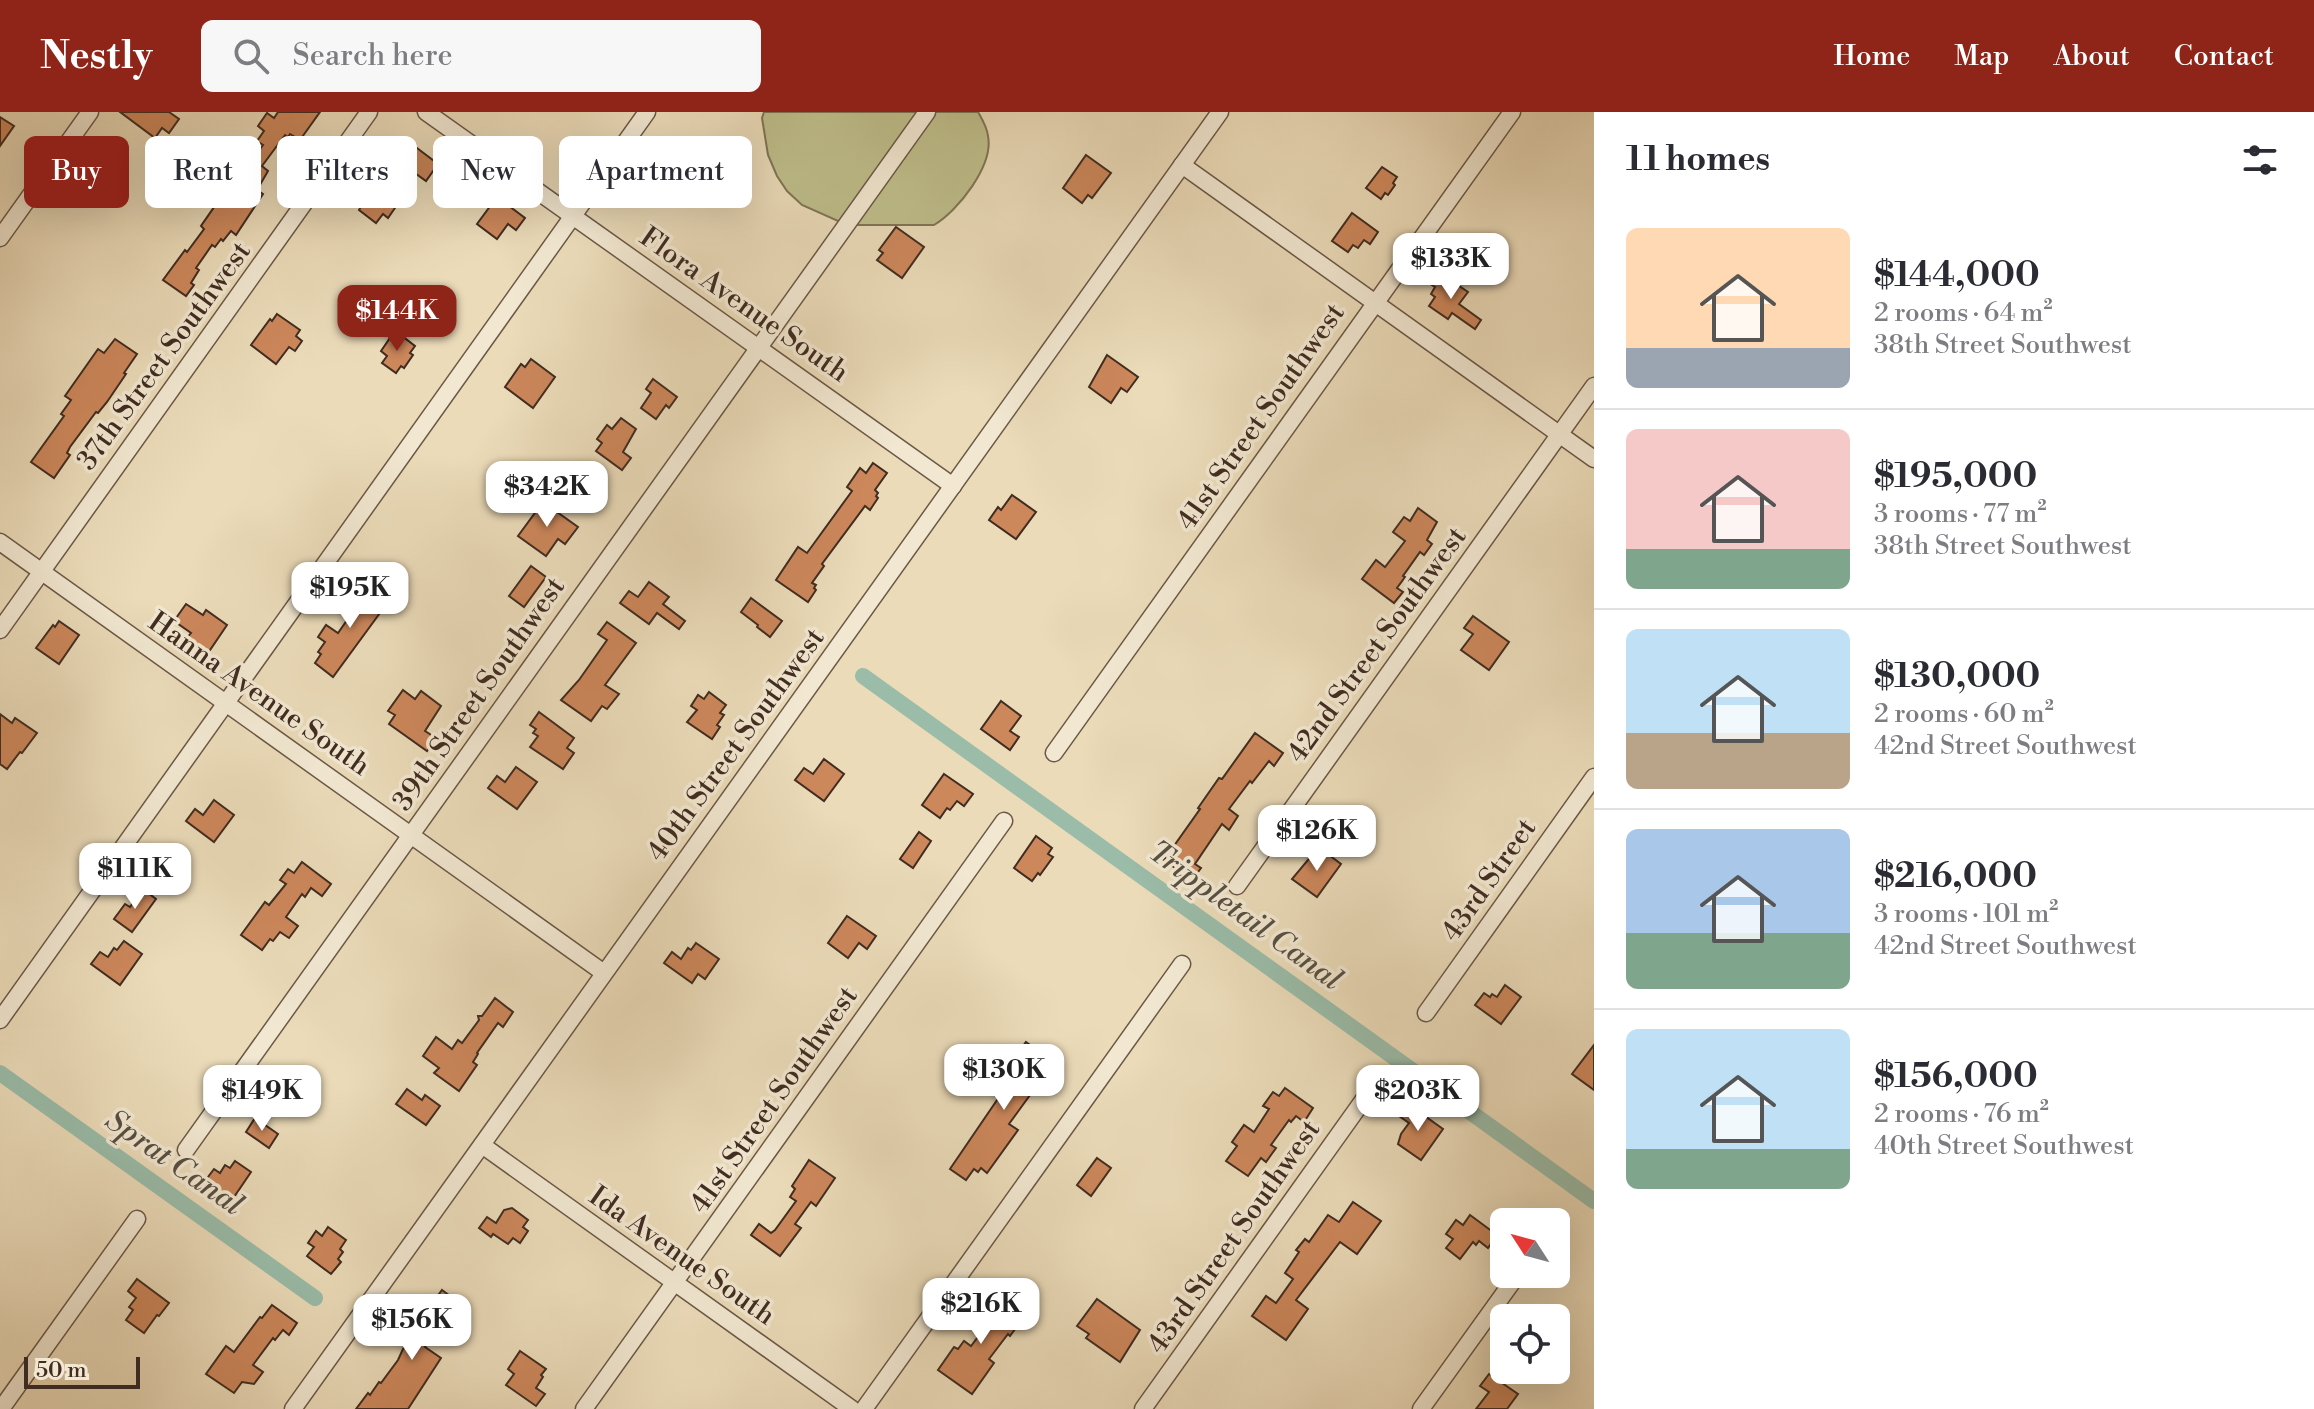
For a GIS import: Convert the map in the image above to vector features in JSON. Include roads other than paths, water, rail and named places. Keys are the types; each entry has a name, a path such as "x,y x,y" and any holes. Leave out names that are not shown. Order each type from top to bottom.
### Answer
{"street":[{"path":"0,238 90,112"},
{"name":"37th Street Southwest","path":"0,630 369,112"},
{"name":"Flora Avenue South","path":"426,112 953,486"},
{"path":"0,1020 647,112"},
{"name":"39th Street Southwest","path":"186,1150 927,112"},
{"name":"40th Street Southwest","path":"293,1409 1220,112"},
{"name":"41st Street Southwest","path":"1054,753 1512,112"},
{"path":"1182,165 1594,459"},
{"name":"42nd Street Southwest","path":"1237,886 1594,386"},
{"name":"Hanna Avenue South","path":"0,542 604,973"},
{"name":"43rd Street","path":"1426,1013 1594,777"},
{"name":"41st Street Southwest","path":"584,1409 1004,821"},
{"path":"864,1409 1182,964"},
{"name":"43rd Street Southwest","path":"1143,1409 1367,1095"},
{"name":"Ida Avenue South","path":"482,1145 852,1409"},
{"path":"1,1409 137,1219"},
{"path":"1421,1409 1508,1288"}],"waterway":[{"name":"Trippletail Canal","path":"863,676 1594,1201"},
{"name":"Sprat Canal","path":"0,1073 315,1298"}]}
